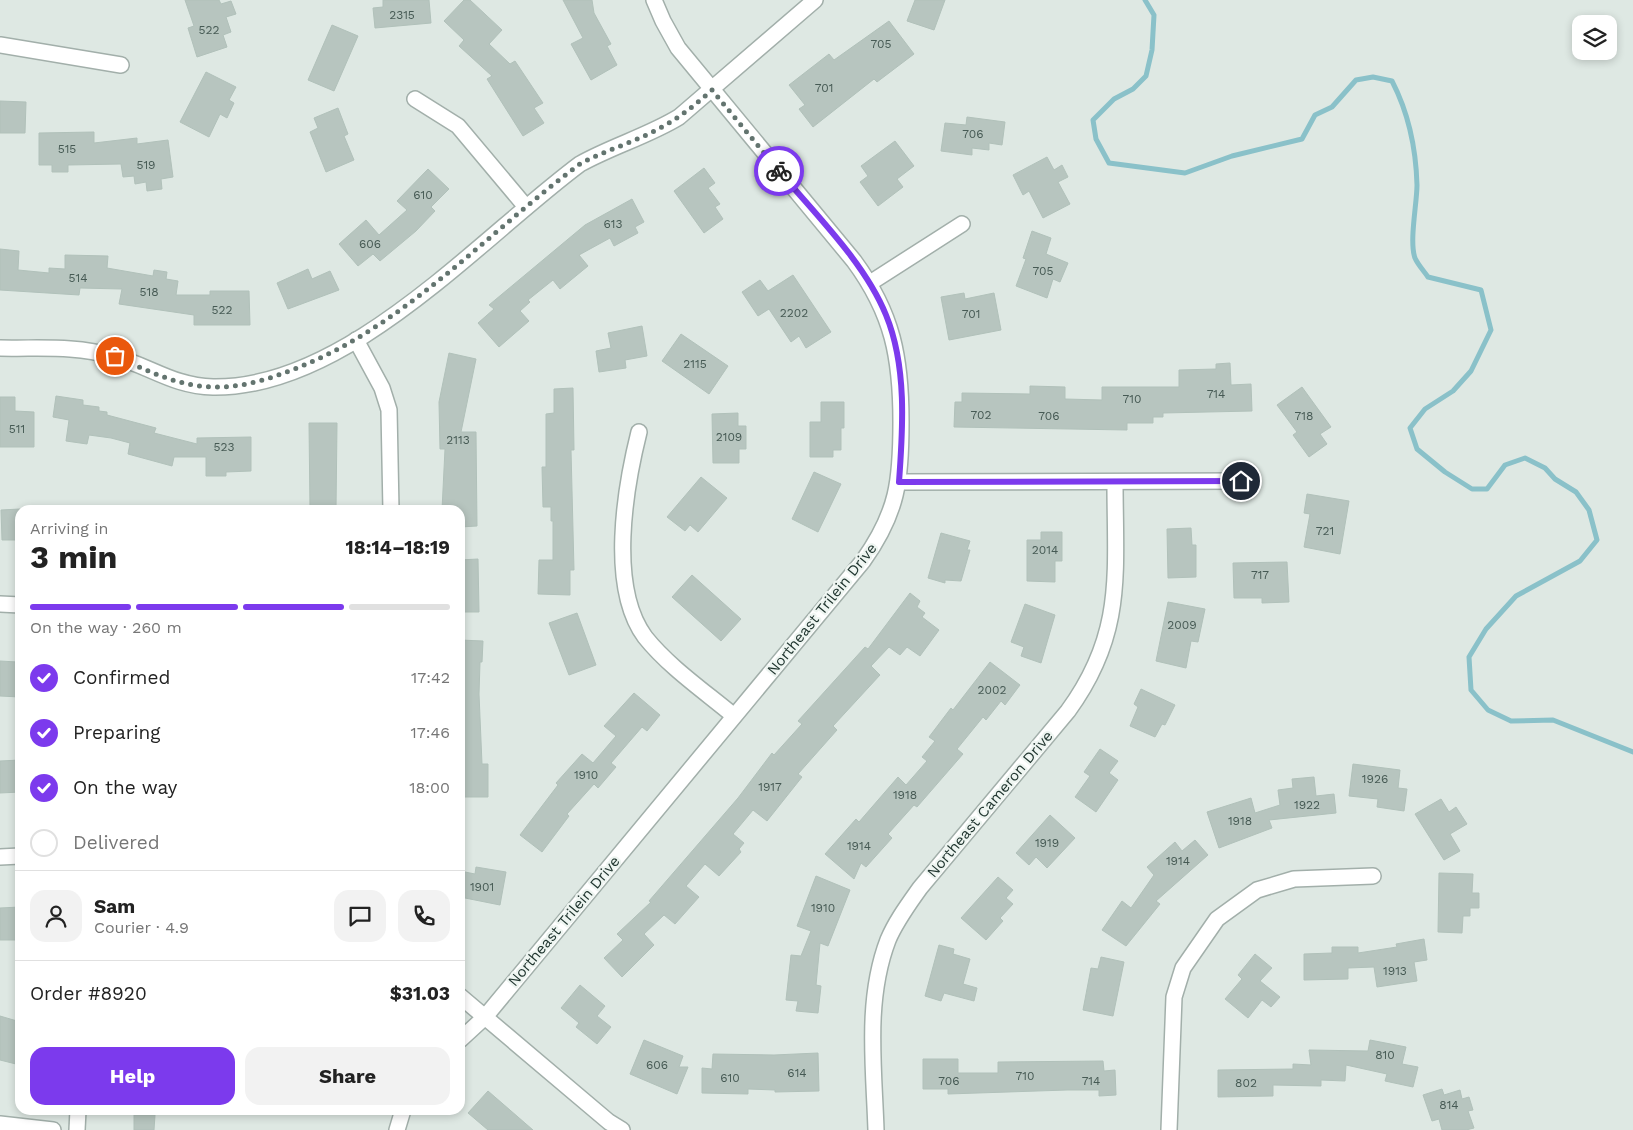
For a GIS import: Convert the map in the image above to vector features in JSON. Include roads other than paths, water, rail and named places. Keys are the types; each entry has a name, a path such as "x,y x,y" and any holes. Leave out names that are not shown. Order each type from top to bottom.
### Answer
{"street":[{"name":"Northeast Trilein Drive","path":"465,1035 485,1017 878,541 890,516 899,482 900,374 896,344 886,315 870,283 678,48 654,0"},
{"path":"0,348 88,350 115,356 165,378 187,384 212,387 236,386 267,380 306,365 383,324 580,164 603,151 657,130 679,117 815,0"},
{"path":"0,45 121,64"},
{"path":"415,99 458,126 526,207"},
{"path":"870,283 962,224"},
{"path":"356,340 382,388 388,410 391,505"},
{"path":"639,432 628,476 623,567 625,590 633,615 644,635 658,652 734,716"},
{"path":"899,482 1241,481"},
{"name":"Northeast Cameron Drive","path":"876,1130 874,997 879,967 889,939 902,912 920,888 1068,711 1085,688 1099,660 1109,632 1114,604 1115,482"},
{"path":"0,857 15,856"},
{"path":"1169,1130 1174,997 1183,968 1217,920 1257,890 1294,879 1373,876"},
{"path":"465,1000 609,1122 622,1130"},
{"path":"77,1130 78,1115"},
{"path":"398,1130 402,1115"},
{"path":"0,1124 54,1130"}],"waterway":[{"path":"1145,0 1154,15 1152,50 1146,76 1133,89 1114,99 1093,120 1096,139 1109,163 1185,173 1232,156 1302,139 1315,115 1332,107 1356,80 1373,77 1392,81 1407,119 1415,158 1417,185 1413,242 1415,258 1428,277 1481,290 1491,330 1471,371 1453,391 1425,409 1410,428 1417,449 1445,472 1472,489 1487,489 1505,465 1525,458 1545,468 1555,479 1576,492 1589,510 1597,540 1580,561 1516,596 1486,629 1469,657 1471,690 1488,710 1511,721 1553,720 1633,752"}]}
